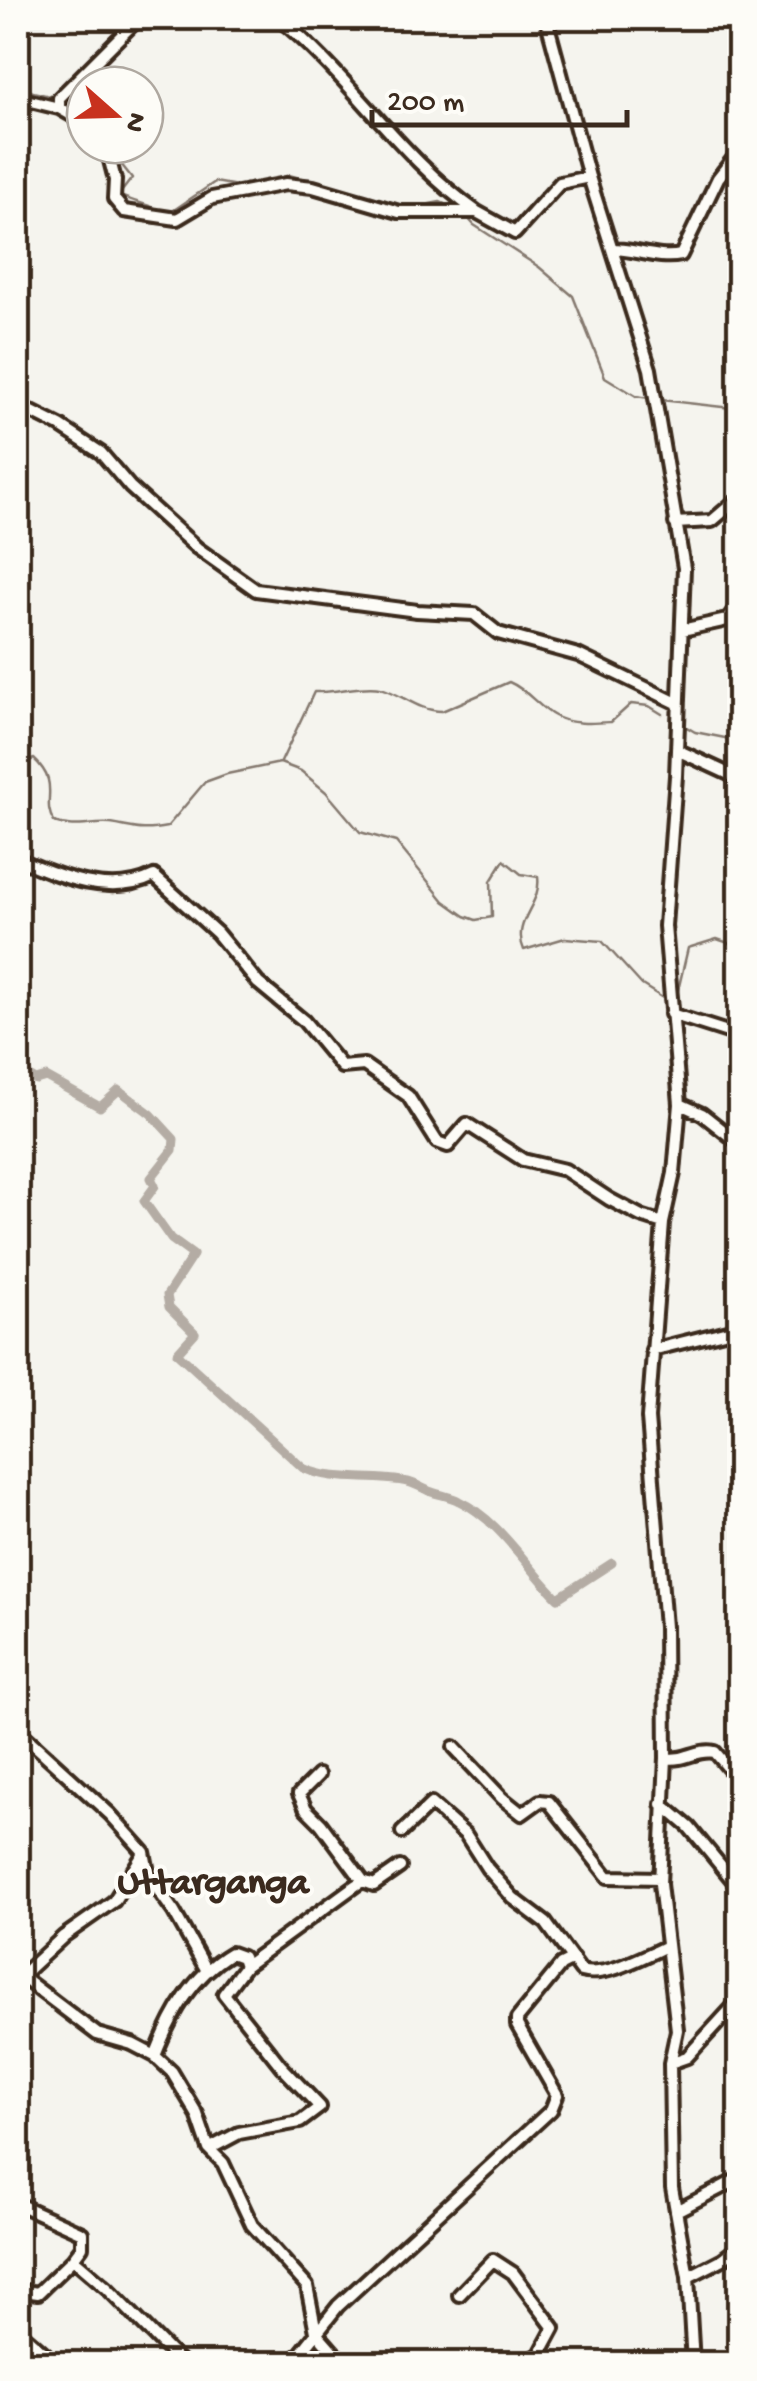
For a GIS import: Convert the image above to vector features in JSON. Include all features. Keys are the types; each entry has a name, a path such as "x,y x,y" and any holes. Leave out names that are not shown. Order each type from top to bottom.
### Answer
{"street":[{"path":"59,108 58,98 139,18"},
{"path":"278,18 329,61 409,156 442,187 515,233 560,183 590,176"},
{"path":"292,28 303,18"},
{"path":"546,18 654,388 684,568 665,926 680,1104 674,1173 662,1222 648,1418 665,1627 666,1758 660,1878 678,2030 670,2063 672,2188 688,2277 693,2364"},
{"path":"18,98 65,111"},
{"path":"612,249 633,249 669,258 680,255 718,178 740,150"},
{"path":"111,165 114,199 124,211 177,219 212,198 286,184 399,212 477,212"},
{"path":"18,405 101,453 130,486 197,548 256,590 417,612 474,614 498,633 578,655 678,708"},
{"path":"674,522 712,520 732,503 740,503"},
{"path":"682,630 727,620 740,603"},
{"path":"677,750 740,782"},
{"path":"18,859 68,880 138,884 154,876 217,933 258,983 304,1021 342,1067 364,1065 408,1096 437,1142 448,1146 467,1124 522,1160 566,1170 624,1208 662,1222"},
{"path":"670,1013 740,1036"},
{"path":"680,1104 702,1114 740,1144"},
{"path":"652,1350 740,1328"},
{"path":"18,1730 110,1814 144,1852 150,1877 206,1969"},
{"path":"454,1747 522,1814 540,1801 549,1802 608,1877 660,1878"},
{"path":"666,1758 677,1760 709,1750 740,1782"},
{"path":"318,1775 299,1794 306,1809 362,1881 374,1885 400,1867"},
{"path":"402,1832 431,1804 466,1835 513,1898 546,1922 581,1971 590,1973 623,1964 666,1946"},
{"path":"662,1804 689,1827 740,1889"},
{"path":"144,1852 114,1901 64,1936 19,1975 97,2034 155,2056 172,2072 184,2089 210,2150 223,2163 252,2225 307,2286 316,2332 344,2364"},
{"path":"210,2150 240,2132 300,2122 320,2108 224,1994 245,1966 362,1881"},
{"path":"155,2056 172,2017 206,1969 231,1952 242,1957 245,1966"},
{"path":"292,2364 338,2306 551,2110 557,2095 516,2026 516,2019 561,1965 573,1959"},
{"path":"670,2063 687,2057 740,1998"},
{"path":"676,2212 740,2178"},
{"path":"18,2204 82,2233 82,2247 73,2259 38,2293 24,2291"},
{"path":"688,2277 740,2246"},
{"path":"73,2259 182,2364"},
{"path":"458,2295 493,2260 514,2273 554,2328 544,2359 525,2364"},
{"path":"18,2330 58,2364"}],"waterway":[{"path":"18,84 54,97"},
{"path":"122,165 132,178 119,195 168,214 215,182 243,187"},
{"path":"270,182 289,175 325,185"},
{"path":"351,193 406,207"},
{"path":"414,207 440,202 454,208"},
{"path":"465,215 573,296 605,377 636,396 649,398"},
{"path":"661,400 740,409"},
{"path":"281,762 314,692 380,688 425,708 442,711 509,682 568,721 611,722 631,704 649,706 662,714"},
{"path":"685,726 695,732 740,741"},
{"path":"18,765 34,759 42,768 49,785 54,822 144,829 167,827 205,782 280,763 301,771 326,792 360,832 396,842 444,901 465,916 476,920 492,917 491,881 504,860 521,874 538,877 536,896 521,930 524,950 565,938 602,941 642,985 669,1002"},
{"path":"676,999 688,948 717,939 740,947"},
{"path":"18,1069 36,1080 46,1077 100,1107 119,1090 151,1114 174,1139 173,1150 151,1178 155,1186 144,1201 171,1239 193,1255 167,1295 169,1307 195,1333 177,1353 303,1468 328,1475 408,1482 459,1501 500,1532 558,1598 612,1563"}],"district":[{"name":"Uttarganga","path":"213,1879"}]}
